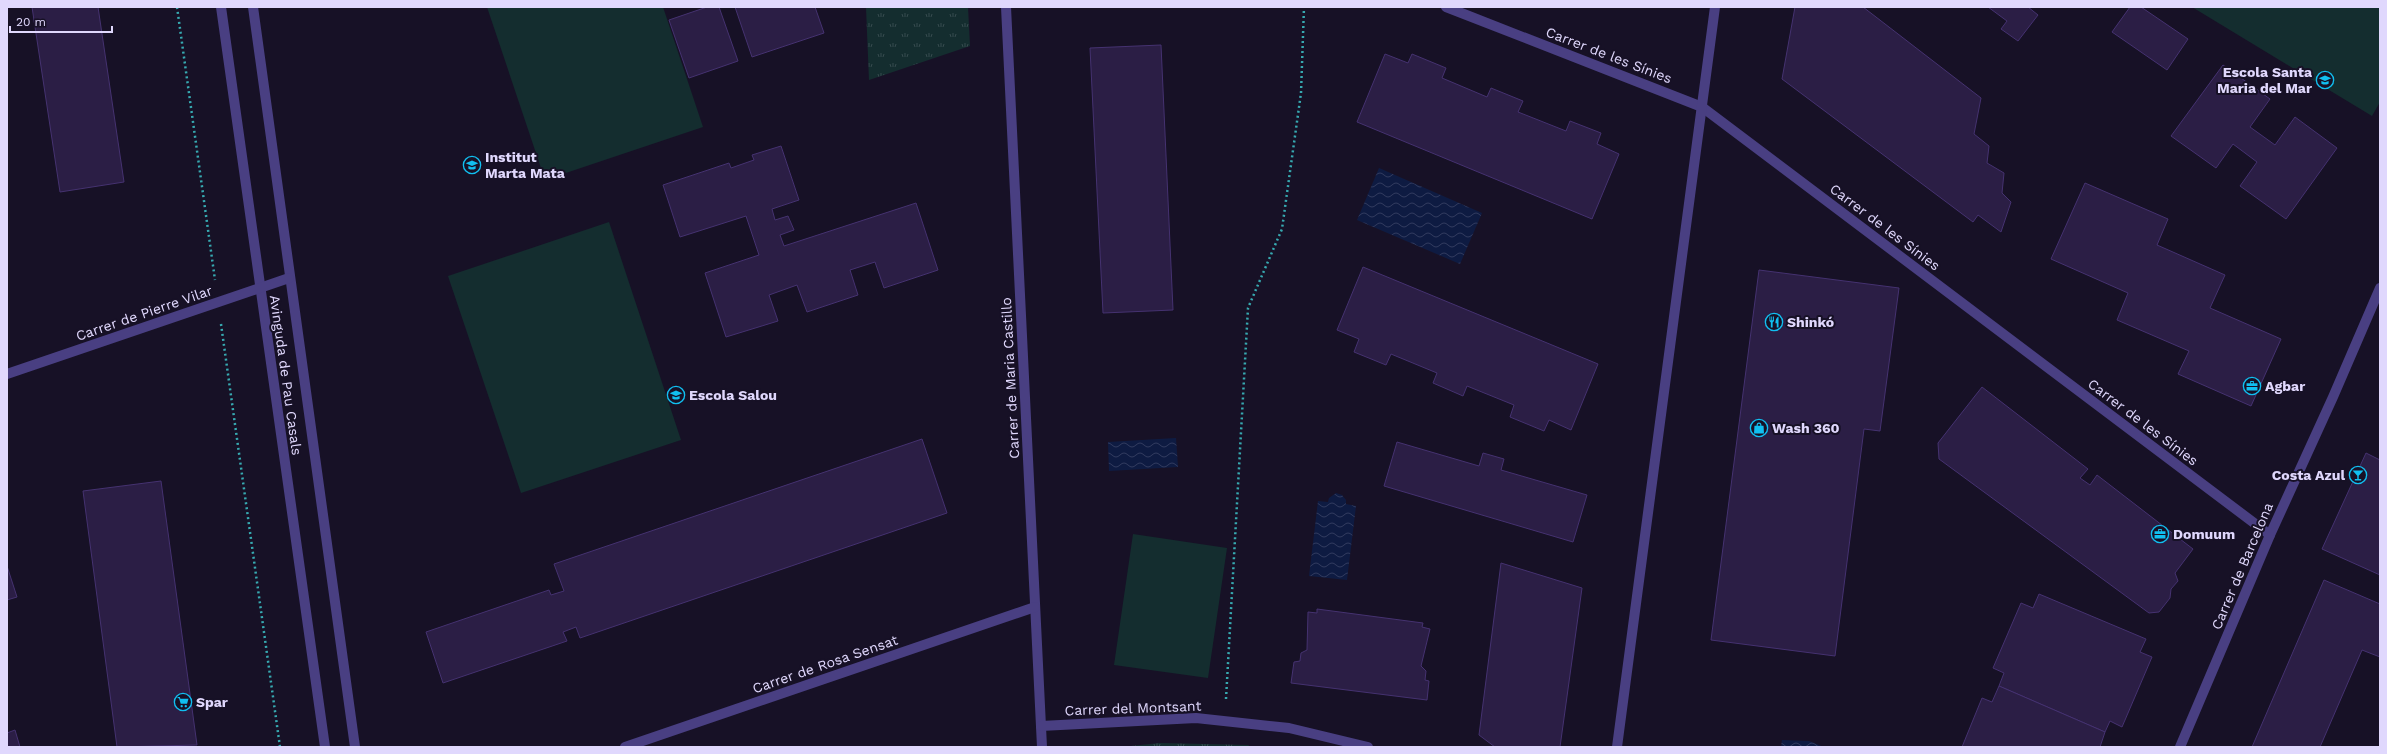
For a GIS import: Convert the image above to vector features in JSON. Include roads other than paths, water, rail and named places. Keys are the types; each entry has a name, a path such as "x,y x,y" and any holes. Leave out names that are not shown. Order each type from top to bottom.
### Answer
{"street":[{"name":"Avinguda de Pau Casals","path":"221,7 325,747"},
{"name":"Avinguda de Pau Casals","path":"253,7 289,278 355,747"},
{"name":"Carrer de Maria Castillo","path":"1006,7 1042,747"},
{"name":"Carrer de les Sínies","path":"1446,7 1702,107 2270,535"},
{"path":"1617,747 1715,7"},
{"name":"Carrer de Pierre Vilar","path":"7,374 289,278"},
{"name":"Carrer de Barcelona","path":"2180,747 2270,535 2333,397 2380,288"},
{"name":"Carrer de Rosa Sensat","path":"625,747 1035,607"},
{"name":"Carrer del Montsant","path":"1041,726 1196,718 1289,728 1368,747"}],"water":[{"path":"1379,168 1482,213 1460,264 1357,220"},
{"path":"1176,438 1178,467 1109,471 1108,442"},
{"path":"1336,493 1342,495 1346,500 1346,504 1356,506 1347,580 1309,576 1318,501 1328,502 1329,498"},
{"path":"1782,740 1809,741 1824,747 1781,747"}],"place":[{"name":"Escola Santa Maria del Mar","path":"2325,80"},
{"name":"Institut Marta Mata","path":"472,165"},
{"name":"Shinkó","path":"1774,322"},
{"name":"Agbar","path":"2252,386"},
{"name":"Escola Salou","path":"676,395"},
{"name":"Wash 360","path":"1759,428"},
{"name":"Costa Azul","path":"2358,475"},
{"name":"Domuum","path":"2160,534"},
{"name":"Spar","path":"183,702"}]}
